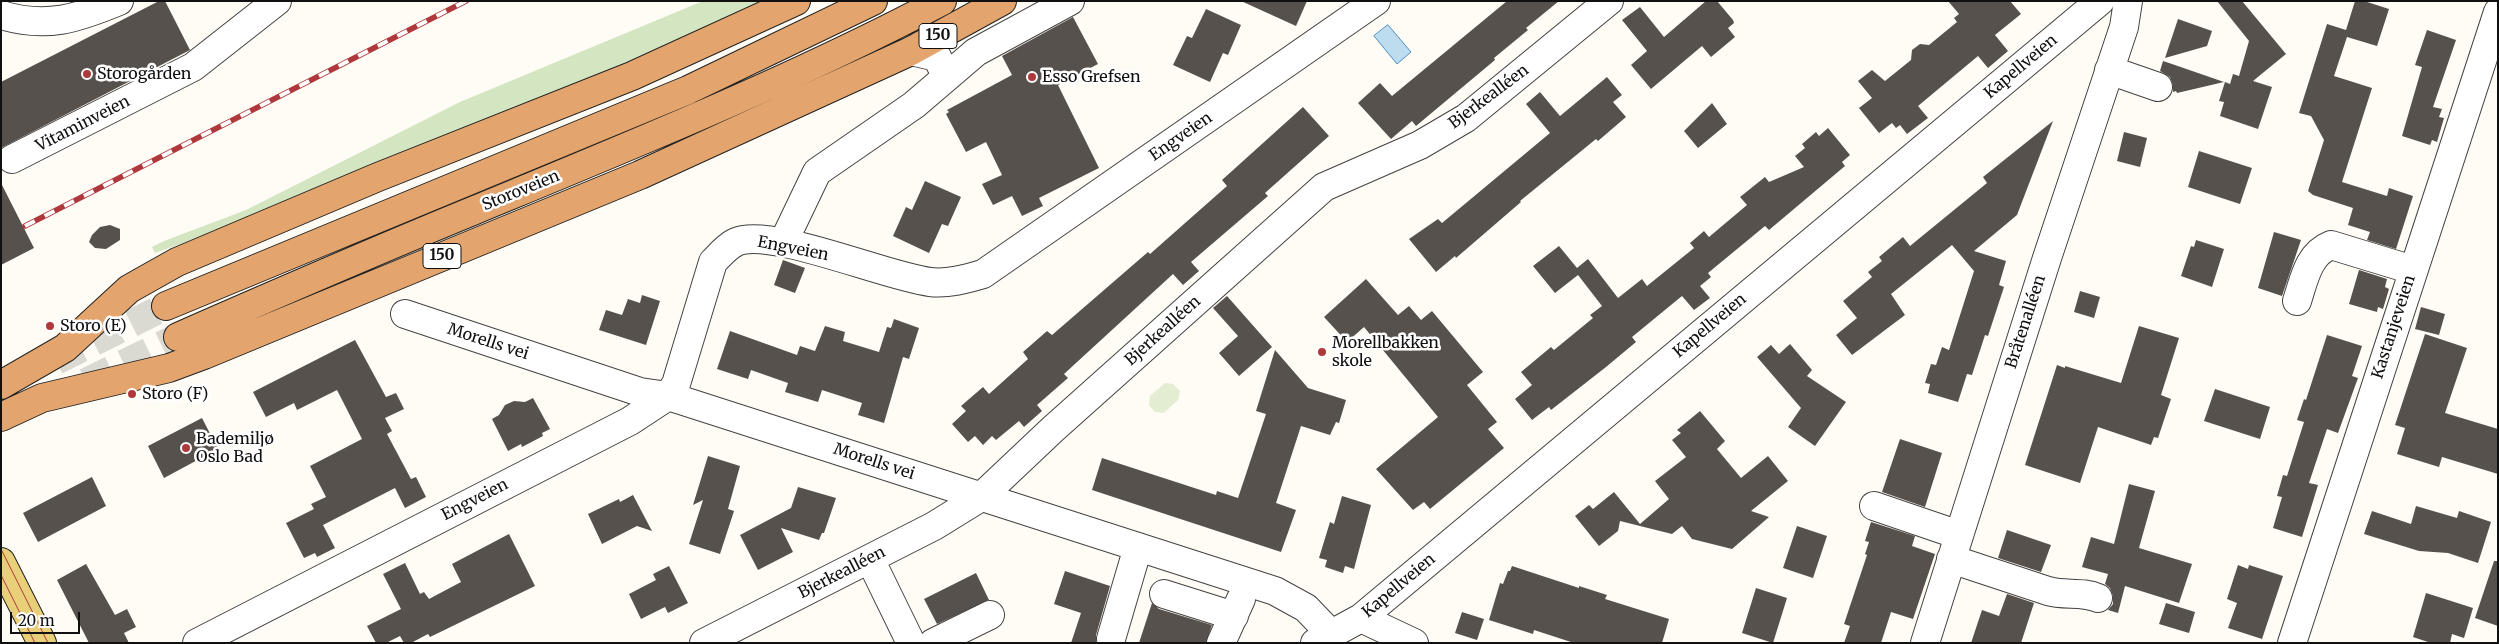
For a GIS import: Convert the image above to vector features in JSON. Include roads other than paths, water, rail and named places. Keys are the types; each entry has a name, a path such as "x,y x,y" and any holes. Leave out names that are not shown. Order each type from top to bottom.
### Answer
{"highway":[{"path":"1,385 64,348 129,289 177,262 378,177 632,76 796,1"},
{"name":"Storoveien","path":"178,337 366,255 698,118 863,43 942,1"},
{"name":"150","path":"1,417 42,398 170,368 640,175 911,50 1002,1"},
{"name":"Storoveien","path":"166,306 688,90 862,7"}],"main road":[{"path":"1,562 42,643"}],"street":[{"path":"15,12 58,22 78,18 120,1"},
{"name":"Vitaminveien","path":"12,159 192,67 276,1"},
{"path":"783,243 817,172 914,105 976,52 1070,1"},
{"name":"Engveien","path":"197,643 630,421 668,396 676,384 713,262 727,248 738,242 755,240 783,243 930,282 956,282 982,274 1376,1"},
{"name":"Bjerkealléen","path":"704,643 934,526 981,497 1060,422 1324,187 1420,145 1466,118 1609,1"},
{"name":"Kapellveien","path":"1323,638 1375,630 2100,1"},
{"name":"Bråtenalléen","path":"1924,643 2047,258 2124,27 2128,1"},
{"name":"Kastanjeveien","path":"2292,643 2498,12"},
{"path":"911,50 937,57 946,76"},
{"path":"2109,70 2158,87"},
{"path":"2297,301 2308,266 2320,249 2331,245 2413,270"},
{"name":"Morells vei","path":"404,314 640,392 668,396 1287,596 1297,602 1323,638"},
{"path":"1874,506 2048,591 2059,594 2086,593 2098,598"},
{"path":"1111,640 1138,547"},
{"path":"870,559 911,643"},
{"path":"1221,643 1234,616 1245,582"},
{"path":"1164,594 1234,616"},
{"path":"933,643 990,615"},
{"path":"1375,630 1414,643"}],"water":[{"path":"1388,25 1411,52 1397,64 1374,36"}],"tunnel":[{"path":"56,361 166,306"},
{"path":"86,382 178,337"}],"tram line":[{"path":"1,549 48,643"},
{"path":"1,575 35,643"}],"railway":[{"path":"25,226 466,1"}],"place":[{"name":"Storogården","path":"87,74"},
{"name":"Esso Grefsen","path":"1032,77"},
{"name":"Storo (E)","path":"50,326"},
{"name":"Morellbakken skole","path":"1322,352"},
{"name":"Storo (F)","path":"132,394"},
{"name":"Bademiljø Oslo Bad","path":"186,448"}]}
